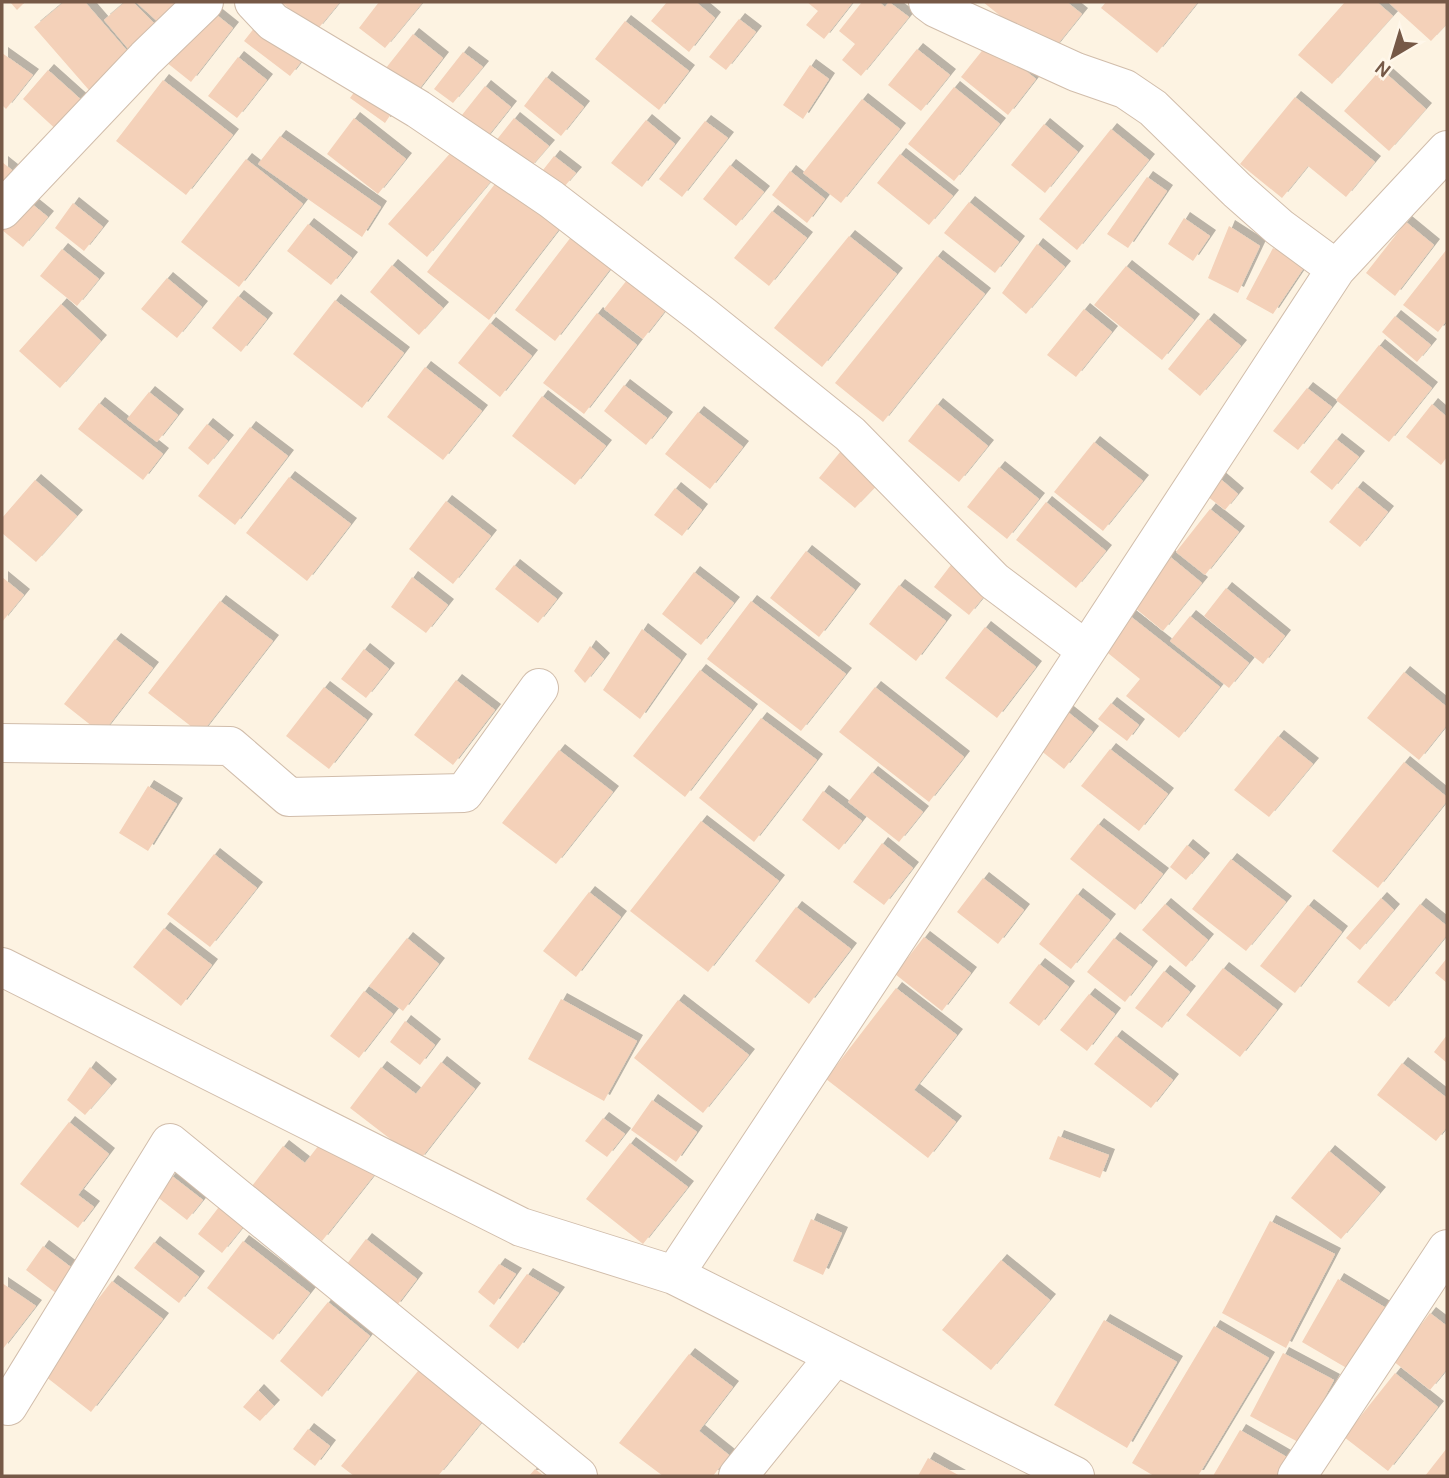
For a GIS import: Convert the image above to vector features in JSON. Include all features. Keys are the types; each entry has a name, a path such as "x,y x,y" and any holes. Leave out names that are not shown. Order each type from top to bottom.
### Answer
{"street":[{"path":"2,210 146,58 204,2"},
{"path":"254,2 273,22 418,109 551,199 702,315 850,435 994,582 1086,650"},
{"path":"928,2 1076,72 1125,89 1153,108 1279,227 1336,269"},
{"path":"674,1275 1336,269 1447,150"},
{"path":"2,743 230,747 289,797 464,793 539,688"},
{"path":"2,967 521,1227 674,1275 1075,1476"},
{"path":"2,1404 8,1406 170,1143 578,1476"},
{"path":"1297,1476 1447,1249"},
{"path":"738,1476 835,1356"}],"building":[{"path":"10,2 25,2 17,10"},
{"path":"64,2 85,2 136,61 95,97 34,27"},
{"path":"125,2 133,2 165,34 136,58 104,20"},
{"path":"136,2 196,2 169,32"},
{"path":"281,2 340,2 317,30"},
{"path":"379,2 423,2 385,48 359,28"},
{"path":"667,2 696,2 715,18 689,52 651,21"},
{"path":"807,2 853,2 824,39 806,25 818,11"},
{"path":"862,2 879,2 885,7 889,2 909,17 861,76 842,60 855,44 839,31"},
{"path":"983,2 1067,2 1082,14 1049,55"},
{"path":"1106,2 1198,2 1157,53 1101,8"},
{"path":"1345,2 1377,2 1393,16 1332,84 1298,55"},
{"path":"1388,2 1447,2 1447,24 1431,41"},
{"path":"208,8 233,28 191,82 166,62"},
{"path":"739,19 756,32 726,70 709,57"},
{"path":"625,21 689,71 659,110 595,59"},
{"path":"259,22 304,58 290,76 244,41"},
{"path":"413,34 443,58 413,97 382,73"},
{"path":"989,42 1036,79 1008,115 961,77"},
{"path":"917,49 950,75 921,111 888,85"},
{"path":"463,52 483,67 453,103 434,89"},
{"path":"2,53 33,75 6,109 2,105"},
{"path":"238,57 267,80 237,118 208,96"},
{"path":"810,65 829,79 803,119 783,105"},
{"path":"1381,69 1426,109 1389,151 1344,111"},
{"path":"48,70 87,105 60,133 23,99"},
{"path":"546,77 584,107 561,136 524,106"},
{"path":"163,80 233,135 186,195 116,141"},
{"path":"362,81 397,105 385,123 350,98"},
{"path":"485,86 511,107 484,141 458,120"},
{"path":"954,87 1000,124 954,181 908,144"},
{"path":"1295,97 1375,162 1346,197 1308,166 1282,198 1240,164"},
{"path":"862,99 900,129 841,203 803,173"},
{"path":"354,118 406,159 378,194 327,154"},
{"path":"514,118 549,146 529,169 495,142"},
{"path":"646,120 675,144 642,187 611,163"},
{"path":"705,121 728,138 682,197 659,179"},
{"path":"1044,124 1078,152 1045,193 1011,165"},
{"path":"1111,129 1149,160 1077,250 1039,219"},
{"path":"280,136 381,207 362,237 258,164"},
{"path":"453,150 492,180 427,257 388,224"},
{"path":"900,154 953,196 929,225 877,183"},
{"path":"554,156 576,173 564,187 543,170"},
{"path":"246,159 303,204 239,287 181,242"},
{"path":"2,162 17,174 2,193"},
{"path":"730,165 764,192 736,226 703,199"},
{"path":"790,171 825,199 807,223 772,195"},
{"path":"1147,177 1167,191 1128,248 1107,234"},
{"path":"498,180 560,228 489,320 427,272"},
{"path":"27,200 48,217 23,247 2,230"},
{"path":"969,202 1019,242 995,273 944,233"},
{"path":"73,203 103,227 84,251 55,228"},
{"path":"772,211 807,238 769,286 734,258"},
{"path":"1184,218 1210,236 1193,261 1168,244"},
{"path":"1406,222 1434,245 1395,296 1366,273"},
{"path":"308,224 352,258 331,285 287,251"},
{"path":"1229,226 1260,246 1238,293 1208,278"},
{"path":"849,236 897,274 822,367 774,328"},
{"path":"571,237 611,268 555,341 515,310"},
{"path":"1037,244 1065,267 1026,314 1002,293"},
{"path":"1273,248 1305,266 1273,314 1246,299"},
{"path":"62,249 99,279 77,306 40,276"},
{"path":"1447,249 1447,320 1438,332 1403,305"},
{"path":"937,256 985,294 883,422 835,383"},
{"path":"392,265 443,308 419,335 370,292"},
{"path":"1126,266 1194,320 1162,360 1094,305"},
{"path":"167,278 202,307 177,338 141,309"},
{"path":"627,280 665,311 643,339 604,309"},
{"path":"238,296 267,319 241,352 212,328"},
{"path":"335,300 404,353 362,408 293,354"},
{"path":"61,304 101,341 60,388 19,351"},
{"path":"1084,309 1112,332 1076,377 1047,355"},
{"path":"597,313 637,345 584,414 543,383"},
{"path":"1395,316 1431,345 1417,362 1382,332"},
{"path":"1208,319 1241,346 1200,396 1168,369"},
{"path":"490,323 532,356 500,397 458,363"},
{"path":"1379,345 1432,388 1389,442 1336,400"},
{"path":"425,367 482,411 443,460 387,417"},
{"path":"624,385 667,418 646,445 604,411"},
{"path":"1307,388 1332,407 1298,450 1273,431"},
{"path":"149,392 178,415 157,442 127,419"},
{"path":"542,396 606,446 575,485 512,436"},
{"path":"99,403 163,454 143,480 78,429"},
{"path":"937,404 988,446 959,482 908,441"},
{"path":"1432,404 1447,417 1447,457 1441,465 1406,437"},
{"path":"698,412 743,447 710,489 665,454"},
{"path":"207,424 228,441 208,465 188,448"},
{"path":"250,427 288,456 235,525 198,496"},
{"path":"1336,439 1359,457 1332,490 1310,472"},
{"path":"1094,442 1143,481 1103,531 1054,492"},
{"path":"845,446 883,479 855,508 819,478"},
{"path":"999,467 1039,499 1007,539 967,507"},
{"path":"1217,476 1238,494 1225,510 1203,493"},
{"path":"289,477 351,524 307,581 246,533"},
{"path":"35,480 77,516 36,562 2,533 2,518"},
{"path":"1357,487 1388,512 1360,547 1329,522"},
{"path":"675,488 702,510 682,536 654,515"},
{"path":"446,501 491,536 453,584 409,549"},
{"path":"1046,502 1106,551 1076,588 1016,540"},
{"path":"1210,509 1239,532 1205,575 1176,552"},
{"path":"806,551 855,590 819,637 770,598"},
{"path":"1163,551 1202,583 1163,631 1124,599"},
{"path":"954,561 989,590 969,615 934,587"},
{"path":"514,565 557,599 538,623 495,589"},
{"path":"694,572 734,603 701,645 662,614"},
{"path":"2,577 24,595 2,622"},
{"path":"412,577 448,605 426,633 391,607"},
{"path":"899,585 946,621 916,661 869,624"},
{"path":"1226,588 1285,636 1263,664 1204,616"},
{"path":"220,601 273,641 201,734 148,693"},
{"path":"751,601 846,674 801,731 707,659"},
{"path":"1125,612 1220,687 1179,738 1126,696 1140,679 1098,645"},
{"path":"1190,616 1249,663 1229,688 1170,641"},
{"path":"985,627 1036,667 997,718 945,678"},
{"path":"642,629 681,660 640,719 603,690"},
{"path":"115,639 153,668 102,734 64,704"},
{"path":"590,646 604,659 585,683 574,671"},
{"path":"364,649 389,669 366,698 341,679"},
{"path":"700,670 752,710 685,797 633,756"},
{"path":"1404,672 1447,707 1447,725 1419,760 1367,718"},
{"path":"456,680 495,710 453,765 414,735"},
{"path":"324,687 367,720 329,769 286,736"},
{"path":"875,687 964,757 929,802 839,732"},
{"path":"1111,703 1139,725 1127,741 1098,719"},
{"path":"1059,705 1093,732 1064,769 1030,742"},
{"path":"761,718 817,760 754,842 699,798"},
{"path":"1278,736 1313,764 1269,817 1234,790"},
{"path":"1110,749 1168,794 1139,831 1081,786"},
{"path":"559,750 613,792 556,864 502,823"},
{"path":"1404,762 1447,797 1447,801 1378,888 1332,851"},
{"path":"872,772 923,812 899,842 848,802"},
{"path":"148,786 177,804 148,851 119,833"},
{"path":"823,791 862,821 839,850 802,820"},
{"path":"701,821 779,881 708,972 630,911"},
{"path":"1098,824 1163,874 1135,910 1070,859"},
{"path":"882,843 913,868 884,905 853,882"},
{"path":"1187,845 1204,859 1186,880 1170,867"},
{"path":"214,854 257,888 210,947 167,914"},
{"path":"1231,859 1286,902 1246,951 1192,909"},
{"path":"983,878 1024,910 998,944 957,912"},
{"path":"589,892 621,917 576,977 543,951"},
{"path":"1077,894 1110,920 1071,969 1039,944"},
{"path":"1381,898 1394,910 1360,950 1346,938"},
{"path":"1165,904 1208,940 1186,967 1142,930"},
{"path":"1420,904 1447,926 1447,935 1389,1007 1357,982"},
{"path":"1308,905 1342,932 1295,993 1260,966"},
{"path":"796,907 851,949 809,1004 755,961"},
{"path":"164,928 212,965 181,1006 133,967"},
{"path":"924,937 971,973 942,1011 895,974"},
{"path":"407,938 439,964 403,1011 369,986"},
{"path":"1114,938 1152,967 1125,1002 1087,972"},
{"path":"1447,958 1447,983 1435,973"},
{"path":"1039,964 1069,987 1039,1026 1009,1003"},
{"path":"1223,968 1277,1010 1240,1057 1186,1015"},
{"path":"1164,971 1190,992 1162,1028 1135,1008"},
{"path":"896,988 957,1035 914,1090 956,1122 928,1158 826,1079"},
{"path":"364,991 393,1014 359,1058 330,1036"},
{"path":"1089,994 1115,1014 1087,1051 1060,1030"},
{"path":"561,999 637,1041 604,1101 528,1059"},
{"path":"678,1000 749,1055 703,1113 634,1058"},
{"path":"405,1021 435,1045 420,1065 390,1042"},
{"path":"1447,1035 1447,1063 1434,1052"},
{"path":"1116,1036 1173,1080 1151,1108 1094,1064"},
{"path":"441,1062 475,1089 419,1161 350,1108 381,1067 416,1094"},
{"path":"1402,1063 1447,1098 1447,1127 1436,1141 1377,1095"},
{"path":"90,1067 111,1085 85,1115 67,1100"},
{"path":"652,1100 697,1132 676,1162 631,1130"},
{"path":"603,1118 625,1134 607,1157 585,1141"},
{"path":"69,1122 109,1154 78,1195 94,1207 78,1228 20,1184"},
{"path":"326,1136 375,1174 322,1241 252,1186 283,1146 305,1163"},
{"path":"1058,1136 1109,1155 1100,1178 1049,1159"},
{"path":"630,1143 688,1187 643,1244 586,1199"},
{"path":"1329,1151 1380,1193 1341,1239 1291,1198"},
{"path":"172,1176 203,1200 187,1220 156,1196"},
{"path":"222,1203 247,1222 222,1253 198,1234"},
{"path":"811,1219 842,1233 823,1275 793,1261"},
{"path":"1270,1221 1335,1254 1286,1348 1222,1313"},
{"path":"366,1239 417,1279 395,1308 343,1269"},
{"path":"243,1241 310,1293 273,1340 207,1288"},
{"path":"154,1242 199,1277 179,1303 134,1268"},
{"path":"43,1246 80,1274 61,1297 26,1270"},
{"path":"1001,1260 1050,1300 991,1370 942,1330"},
{"path":"499,1264 516,1274 494,1305 478,1292"},
{"path":"527,1274 559,1293 518,1349 489,1326"},
{"path":"1338,1279 1386,1308 1350,1370 1302,1342"},
{"path":"112,1281 163,1319 91,1412 41,1373"},
{"path":"2,1283 36,1306 2,1350"},
{"path":"328,1302 370,1336 322,1397 280,1361"},
{"path":"1430,1313 1447,1326 1447,1369 1430,1390 1393,1361"},
{"path":"1104,1320 1177,1362 1127,1448 1054,1405"},
{"path":"1214,1326 1269,1358 1198,1476 1154,1476 1132,1463"},
{"path":"1283,1353 1334,1380 1300,1443 1250,1416"},
{"path":"689,1354 733,1387 699,1431 729,1455 713,1476 663,1476 619,1443"},
{"path":"422,1366 485,1418 438,1476 354,1476 341,1466"},
{"path":"1395,1373 1438,1407 1388,1471 1344,1437"},
{"path":"258,1390 274,1406 260,1421 243,1407"},
{"path":"308,1429 330,1446 315,1466 293,1449"},
{"path":"1240,1430 1292,1460 1283,1476 1213,1476"},
{"path":"1447,1448 1447,1476 1425,1476"},
{"path":"928,1458 960,1476 918,1476"},
{"path":"535,1469 544,1476 529,1476"}]}
